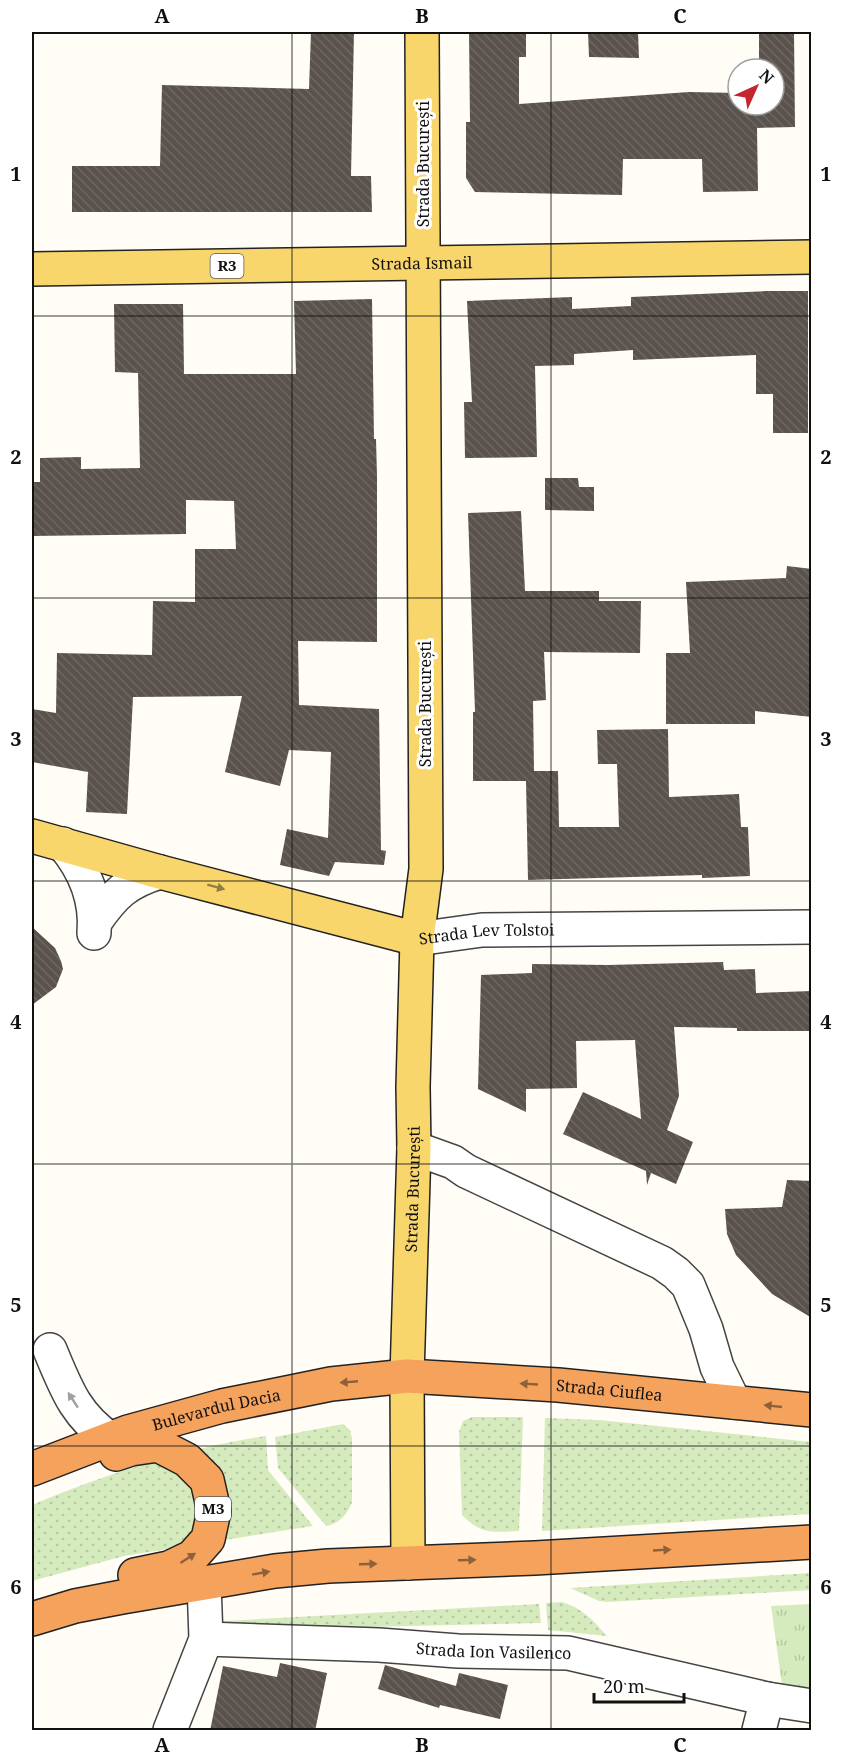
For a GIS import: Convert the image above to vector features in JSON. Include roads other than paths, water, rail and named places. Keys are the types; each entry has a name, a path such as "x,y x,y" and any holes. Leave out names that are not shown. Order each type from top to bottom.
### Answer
{"highway":[{"name":"Strada Ciuflea","path":"407,1377 558,1385 812,1410"},
{"name":"Bulevardul Dacia","path":"32,1469 110,1439 176,1418 270,1395 331,1384 407,1377"},
{"name":"M3","path":"32,1483 131,1449 158,1445 187,1460 207,1480 214,1511 208,1539 192,1557 169,1568 82,1585 32,1600"},
{"path":"32,1620 75,1606 275,1571 328,1566 812,1542"}],"main road":[{"name":"Strada București","path":"408,1563 407,1377 414,1148 413,1088 417,939 426,869 422,32"},
{"name":"Strada Ismail","path":"32,269 812,257"},
{"name":"Strada Lev Tolstoi","path":"32,836 417,939"}],"street":[{"path":"63,844 82,871 89,888 94,927 106,904 121,889 139,878 160,872"},
{"name":"Strada Lev Tolstoi","path":"417,939 482,930 812,927"},
{"path":"414,1148 453,1162 466,1171 662,1263 676,1273 688,1286 706,1329 717,1366 734,1402"},
{"path":"50,1350 71,1400 89,1423 110,1439"},
{"path":"170,1731 206,1639 204,1583"},
{"name":"Strada Ion Vasilenco","path":"206,1639 458,1651 568,1653 767,1699 812,1706"},
{"path":"759,1731 767,1699"}]}
